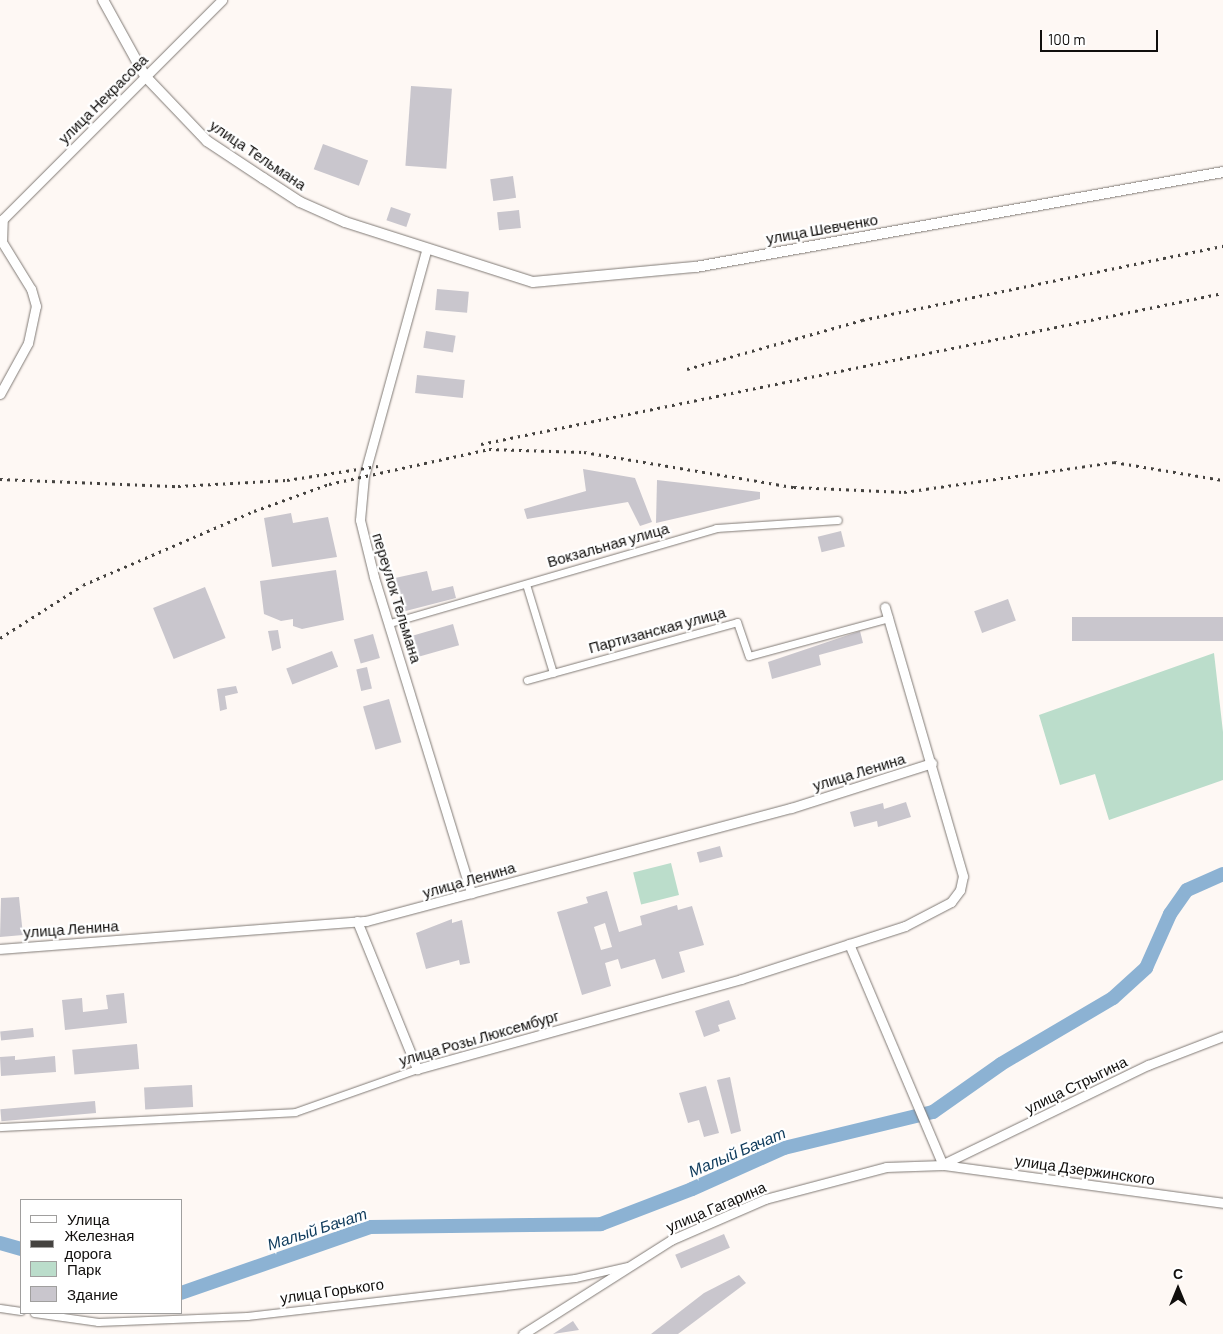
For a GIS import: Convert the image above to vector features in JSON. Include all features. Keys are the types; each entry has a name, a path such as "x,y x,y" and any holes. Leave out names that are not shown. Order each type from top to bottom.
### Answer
{"main road":[{"name":"улица Тельмана","path":"103,0 145,76 207,141 300,202 426,251"},
{"name":"улица Шевченко","path":"426,251 533,282 696,267 1223,172"}],"street":[{"name":"улица Некрасова","path":"0,394 28,343 36,306 31,289 2,242 3,219 222,0"},
{"name":"переулок Тельмана","path":"426,251 364,476 360,520 471,892"},
{"name":"Вокзальная улица","path":"390,623 716,528 838,520"},
{"path":"526,584 553,673"},
{"path":"885,606 932,763"},
{"name":"Партизанская улица","path":"527,680 736,622 749,656 888,618"},
{"name":"улица Ленина","path":"0,949 357,921 796,806 932,763"},
{"name":"улица Розы Люксембург","path":"0,1127 295,1112 417,1069 741,979 905,926 951,902 960,890 963,876 932,763"},
{"path":"357,921 417,1069"},
{"path":"849,944 943,1164"},
{"name":"улица Стрыгина","path":"943,1164 1148,1065 1223,1036"},
{"name":"улица Дзержинского","path":"943,1164 1222,1203"},
{"name":"улица Гагарина","path":"523,1334 671,1240 765,1199 886,1167 943,1164"},
{"name":"улица Горького","path":"41,1314 98,1322 247,1316 575,1278 632,1265"},
{"path":"0,1308 20,1311"}],"green space":[{"path":"1214,653 1223,732 1223,780 1109,820 1095,774 1060,785 1039,715"},
{"path":"671,863 679,895 641,904 633,872"}],"building":[{"path":"411,86 452,89 446,169 405,166"},
{"path":"323,144 368,160 359,186 314,169"},
{"path":"513,176 516,198 493,201 490,179"},
{"path":"391,207 411,214 406,227 386,220"},
{"path":"519,210 521,228 499,230 497,212"},
{"path":"437,289 469,292 467,313 435,310"},
{"path":"426,331 456,336 453,352 423,348"},
{"path":"417,375 465,380 463,398 415,393"},
{"path":"583,469 635,478 652,522 640,526 628,502 527,519 524,509 586,491"},
{"path":"657,480 760,492 760,499 656,523"},
{"path":"291,513 293,523 328,517 337,557 272,567 264,518"},
{"path":"841,531 845,547 822,552 818,537"},
{"path":"336,570 344,620 302,629 293,626 293,619 281,621 264,614 260,581"},
{"path":"427,571 432,591 453,586 456,598 398,613 394,600 400,599 395,578"},
{"path":"205,587 226,638 174,659 153,608"},
{"path":"1008,599 1016,621 982,633 974,611"},
{"path":"1072,617 1223,617 1223,641 1072,641"},
{"path":"453,624 459,645 417,657 411,636"},
{"path":"278,630 281,648 272,651 268,631"},
{"path":"860,631 863,643 819,655 821,665 772,679 768,662"},
{"path":"373,634 380,658 361,664 354,640"},
{"path":"332,651 338,667 292,684 286,669"},
{"path":"367,667 372,688 361,691 356,669"},
{"path":"236,686 238,693 225,696 227,709 220,711 217,689"},
{"path":"389,699 401,742 375,750 363,706"},
{"path":"906,802 911,817 878,827 877,821 854,827 850,812 883,803 884,809"},
{"path":"720,846 723,857 700,863 697,852"},
{"path":"607,891 619,932 642,925 640,916 677,905 678,910 692,906 704,945 679,952 685,972 662,979 655,959 621,969 618,959 605,963 611,986 582,995 557,912 588,903 586,897","holes":["605,923 612,947 601,950 594,927"]},
{"path":"19,897 23,935 0,937 1,898"},
{"path":"452,919 452,923 462,920 470,963 460,965 459,960 426,969 416,933"},
{"path":"124,993 127,1023 65,1030 62,1000 82,998 83,1012 108,1009 106,995"},
{"path":"729,1000 736,1019 718,1025 720,1031 704,1037 695,1011"},
{"path":"33,1028 34,1037 1,1040 0,1031"},
{"path":"137,1044 139,1069 74,1075 72,1050"},
{"path":"15,1056 15,1060 55,1056 56,1072 1,1076 0,1057"},
{"path":"730,1077 741,1131 731,1134 717,1080"},
{"path":"192,1085 193,1107 145,1109 144,1088"},
{"path":"706,1086 719,1133 704,1137 699,1120 688,1123 679,1093"},
{"path":"95,1101 96,1113 1,1121 0,1109"},
{"path":"724,1234 730,1248 681,1269 675,1255"},
{"path":"739,1275 746,1283 678,1334 651,1334 704,1293"},
{"path":"573,1321 579,1330 553,1334"}],"waterway":[{"name":"Малый Бачат","path":"182,1293 370,1227 601,1224 692,1189 784,1148 933,1112 1001,1064 1113,998 1146,968 1170,914 1187,890 1223,874"},
{"name":"Малый Бачат","path":"0,1243 20,1249"}],"railway":[{"path":"687,369 862,320 1223,246"},
{"path":"481,444 1223,293"},
{"path":"0,638 83,585 254,511 329,484 489,449 584,452 794,487 904,492 1114,462 1223,480"},
{"path":"0,479 178,486 287,480 378,466"}]}
